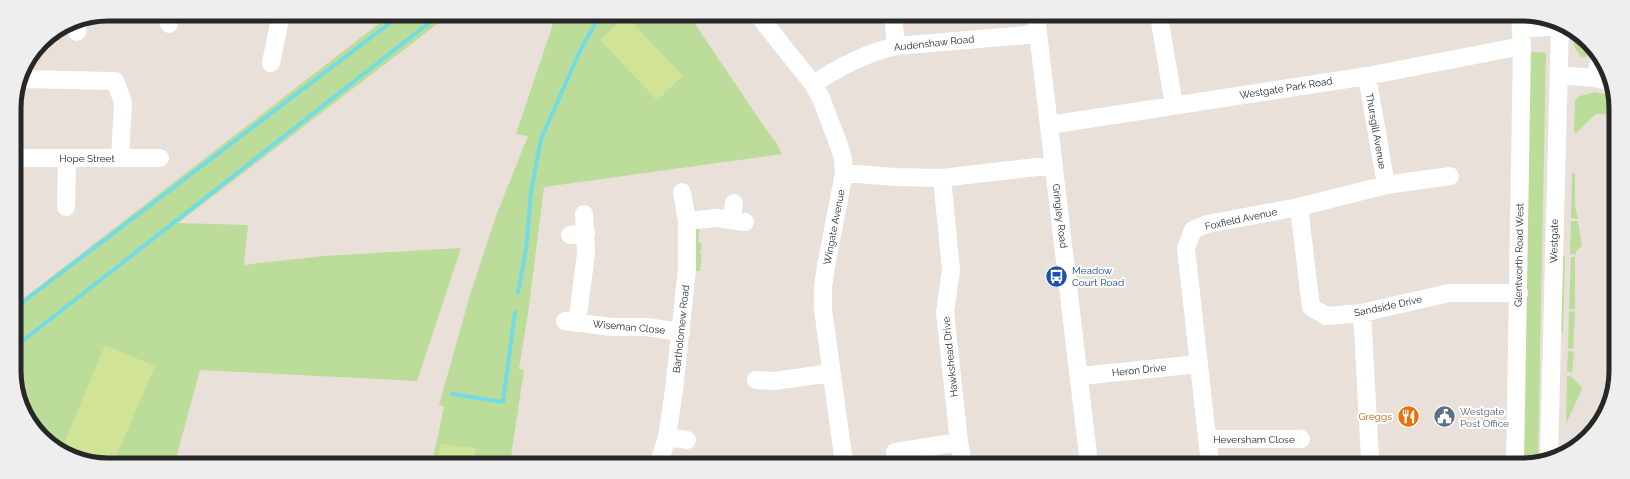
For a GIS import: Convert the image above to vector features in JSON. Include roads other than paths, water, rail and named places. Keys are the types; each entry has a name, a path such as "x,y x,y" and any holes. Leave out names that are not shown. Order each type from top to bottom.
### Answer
{"street":[{"path":"271,63 280,21"},
{"name":"Wingate Avenue","path":"763,21 813,84 821,98 843,158 844,173 823,286 823,309 843,458"},
{"path":"894,21 896,46"},
{"name":"Gringley Road","path":"1037,21 1080,376 1088,458"},
{"path":"1160,21 1174,106"},
{"name":"Westgate Park Road","path":"1049,125 1367,76 1521,31 1552,27"},
{"name":"Westgate","path":"1549,453 1560,30"},
{"name":"Glentworth Road West","path":"1515,458 1519,293 1521,31"},
{"name":"Audenshaw Road","path":"813,84 857,58 896,46 1038,34"},
{"path":"1559,75 1601,74"},
{"name":"Thursgill Avenue","path":"1367,76 1386,185"},
{"path":"26,79 115,81 123,102 120,158"},
{"name":"Hope Street","path":"21,158 160,158"},
{"path":"66,207 67,159"},
{"path":"844,173 895,177 942,178 1054,165"},
{"name":"Foxfield Avenue","path":"1209,458 1186,248 1194,230 1207,224 1300,207 1386,185 1450,176"},
{"name":"Hawkshead Drive","path":"942,178 951,270 945,312 962,458"},
{"name":"Bartholomew Road","path":"661,458 667,437 674,390 687,268 687,221 682,192"},
{"name":"Sandside Drive","path":"1300,207 1311,307 1326,316 1362,313 1449,293 1519,293"},
{"name":"Wiseman Close","path":"584,214 578,234 586,254 571,322 612,327 646,327 681,332"},
{"path":"687,221 737,215"},
{"path":"1362,313 1370,458"},
{"name":"Heron Drive","path":"1080,376 1199,364"},
{"path":"756,380 774,381 831,373"},
{"path":"667,437 687,440"},
{"name":"Heversham Close","path":"1207,439 1301,439"},
{"path":"895,452 959,442"}],"waterway":[{"path":"21,303 392,21"},
{"path":"21,342 431,21"},
{"path":"518,293 526,249 531,192 541,139 580,51 597,21"},
{"path":"452,394 503,402 515,312"}],"place":[{"name":"Meadow Court Road","path":"1057,276"},
{"name":"Greggs","path":"1408,416"},
{"name":"Westgate Post Office","path":"1444,417"}]}
